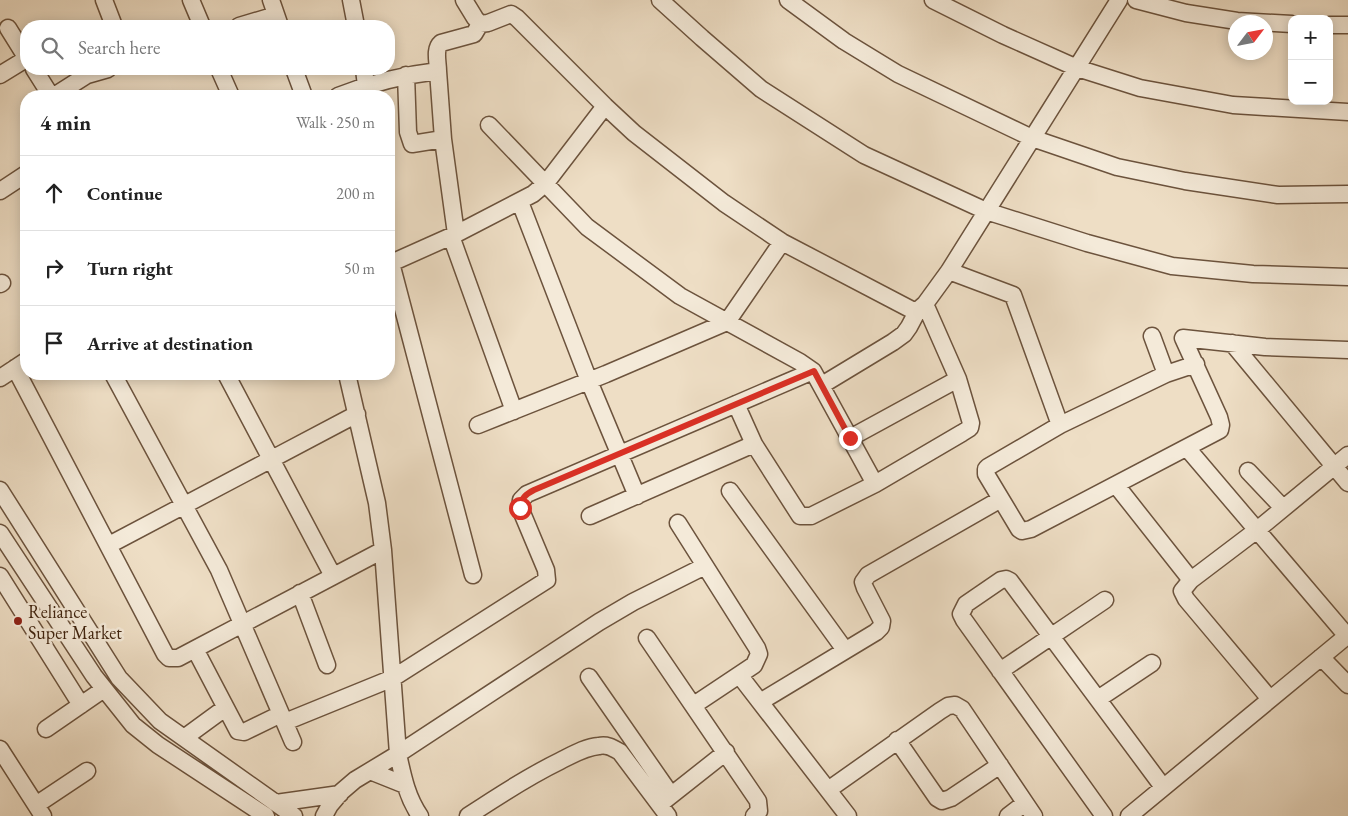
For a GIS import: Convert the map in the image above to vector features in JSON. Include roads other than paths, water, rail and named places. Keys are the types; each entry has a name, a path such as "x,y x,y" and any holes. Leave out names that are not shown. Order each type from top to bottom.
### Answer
{"street":[{"path":"104,0 112,20"},
{"path":"191,0 199,20"},
{"path":"351,0 355,20"},
{"path":"464,0 480,24"},
{"path":"660,0 761,89 864,155 986,211 1087,243 1172,266 1253,274 1348,277"},
{"path":"788,0 844,41 898,74 1032,138 1117,167 1185,181 1278,195 1348,194"},
{"path":"933,0 1003,35 1077,68 1140,88 1233,105 1348,112"},
{"path":"195,649 236,728 241,732 393,678 547,580 546,570 520,508 521,500 527,494 736,404 818,378 893,342 909,327 948,271 1119,0"},
{"path":"1136,0 1186,13 1237,21 1288,24"},
{"path":"257,20 275,14"},
{"path":"480,24 488,23 511,14 634,133 724,203 782,242 912,310 922,307"},
{"path":"480,24 474,34 441,43 438,46 438,71 453,235 514,411"},
{"path":"1333,25 1348,25"},
{"path":"8,28 20,48"},
{"path":"0,76 20,62"},
{"path":"351,90 366,83 438,71"},
{"path":"38,75 49,90"},
{"path":"63,90 90,75"},
{"path":"222,75 228,90"},
{"path":"296,75 302,90"},
{"path":"406,75 408,132 412,144 444,139"},
{"path":"395,262 520,202 546,183 605,106"},
{"path":"489,125 587,227 680,296 800,362 818,378 875,484"},
{"path":"0,191 20,178"},
{"path":"520,202 589,381 636,496"},
{"path":"478,425 589,381 727,322 782,242"},
{"path":"948,271 1013,295 1060,425"},
{"path":"395,283 474,576"},
{"path":"736,404 754,444 800,516 811,516 875,484 970,428 970,416 958,379 922,307"},
{"path":"1152,336 1166,374"},
{"path":"1196,364 1166,374 1060,425 988,466 986,474 1015,525 1022,531 1030,529 1220,430 1220,417 1196,364 1183,338 1265,347 1348,350"},
{"path":"1232,343 1348,483"},
{"path":"0,378 20,366"},
{"path":"850,438 958,379"},
{"path":"28,380 109,545 165,654 169,658 173,659 195,649 383,550"},
{"path":"120,380 219,570 293,742"},
{"path":"229,380 333,576"},
{"path":"348,380 377,503 383,550 398,754 405,785 412,804 420,816"},
{"path":"109,545 357,414"},
{"path":"590,516 754,444"},
{"path":"1129,816 1347,635 1187,448"},
{"path":"1270,699 1182,591 1191,580 1257,530 1348,455"},
{"path":"1248,471 1283,508"},
{"path":"1116,485 1191,580"},
{"path":"0,490 119,678 150,712 271,810"},
{"path":"730,491 845,650"},
{"path":"760,702 876,632 881,626 882,621 865,588 865,578 1000,499"},
{"path":"678,523 759,654 754,665 740,676 694,705"},
{"path":"0,533 104,689 136,728 158,745 271,810 294,816"},
{"path":"324,816 340,794 355,780 398,754 599,622 633,602 705,566"},
{"path":"0,576 81,705"},
{"path":"1104,816 961,614 966,604 1001,580 1006,579 1010,581 1164,787"},
{"path":"300,593 327,666"},
{"path":"1000,671 1104,600"},
{"path":"647,638 758,800 759,811 754,816"},
{"path":"1321,657 1348,685"},
{"path":"1098,699 1152,663"},
{"path":"740,676 848,816"},
{"path":"589,677 666,805"},
{"path":"46,729 104,689"},
{"path":"828,790 940,711 955,705 962,709 1030,810 1008,816"},
{"path":"158,745 225,708"},
{"path":"136,728 150,712"},
{"path":"897,740 937,798 942,800 951,798 1000,765"},
{"path":"468,816 509,788 538,772 579,752 598,746 609,746 620,752 666,805"},
{"path":"0,748 39,810 87,771"},
{"path":"666,805 726,752"},
{"path":"370,771 405,785"},
{"path":"271,810 340,794"}],"place":[{"name":"Reliance Super Market","path":"18,621"}]}
